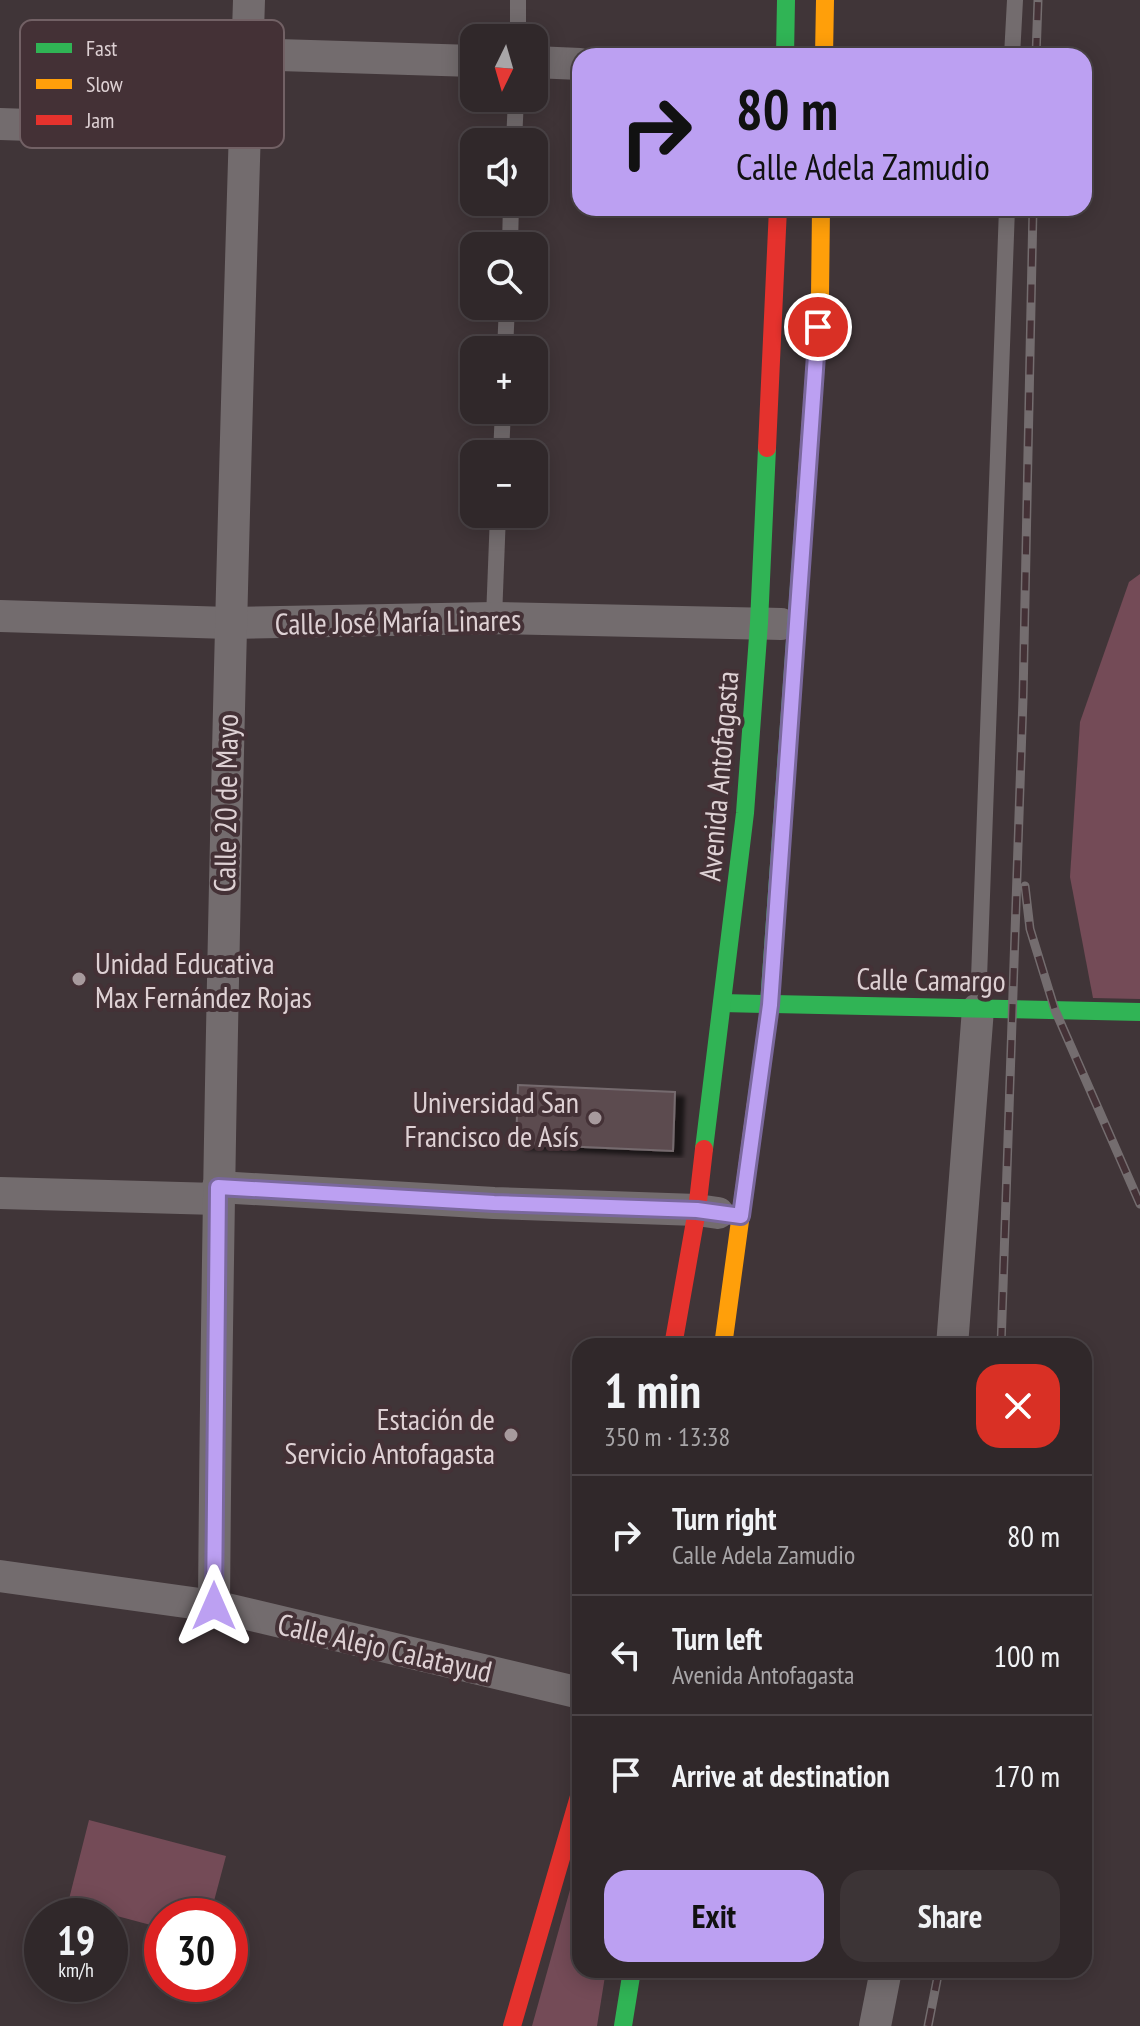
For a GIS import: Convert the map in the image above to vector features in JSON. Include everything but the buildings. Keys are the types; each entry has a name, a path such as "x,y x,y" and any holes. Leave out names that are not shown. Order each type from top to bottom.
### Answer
{"main road":[{"path":"785,48 786,0"},
{"path":"824,48 825,0"},
{"name":"Avenida Antofagasta","path":"674,1338 697,1210 745,813 759,623 778,216"},
{"path":"724,1338 770,1005 820,297 821,216"},
{"name":"Calle Camargo","path":"722,1003 1140,1012"},
{"path":"512,2026 572,1820"},
{"path":"623,2026 631,1978"}],"street":[{"name":"Calle 20 de Mayo","path":"248,20 249,0"},
{"path":"284,55 460,61"},
{"path":"548,63 572,64"},
{"path":"0,124 20,125"},
{"name":"Calle 20 de Mayo","path":"214,1606 217,1193 229,623 244,148"},
{"name":"Calle José María Linares","path":"0,616 229,623 494,618 796,625"},
{"path":"953,1338 978,1009"},
{"path":"0,1193 217,1193 697,1210 741,1216"},
{"name":"Calle Alejo Calatayud","path":"0,1576 214,1606 572,1691"},
{"path":"875,2026 884,1978"}],"lane":[{"path":"518,0 518,24"},
{"path":"1012,48 1015,0"},
{"path":"978,1009 1007,216"},
{"path":"494,618 497,528"}],"shaded area":[{"path":"1140,574 1140,999 1093,998 1070,877 1080,722 1129,582"},
{"path":"89,1820 226,1856 215,1898 144,1898 144,1923 128,1919 128,1898 69,1898"},
{"path":"572,1883 572,1978 605,1978 597,2026 532,2026"}],"railway":[{"path":"1036,48 1038,0"},
{"path":"1001,1338 1023,698 1033,216"},
{"path":"1025,886 1030,929 1055,1010 1140,1204"},
{"path":"928,2026 937,1978"}],"traffic: fast":[{"path":"785,48 786,0"},
{"path":"704,1149 745,813 759,623 767,448"},
{"path":"756,1103 768,1017 804,516"},
{"path":"722,1003 1140,1012"},
{"path":"623,2026 631,1978"}],"traffic: slow":[{"path":"824,48 825,0"},
{"path":"804,516 820,297 821,216"},
{"path":"724,1338 756,1103"}],"traffic: jam":[{"path":"767,448 778,216"},
{"path":"674,1338 697,1210 704,1149"},
{"path":"512,2026 572,1820"}],"place":[{"name":"Unidad Educativa Max Fernández Rojas","path":"79,979"},
{"name":"Universidad San Francisco de Asís","path":"595,1118"},
{"name":"Estación de Servicio Antofagasta","path":"511,1435"}],"route":[{"path":"214,1606 218,1187 494,1203 697,1210 741,1216 770,1005 818,327"}]}
